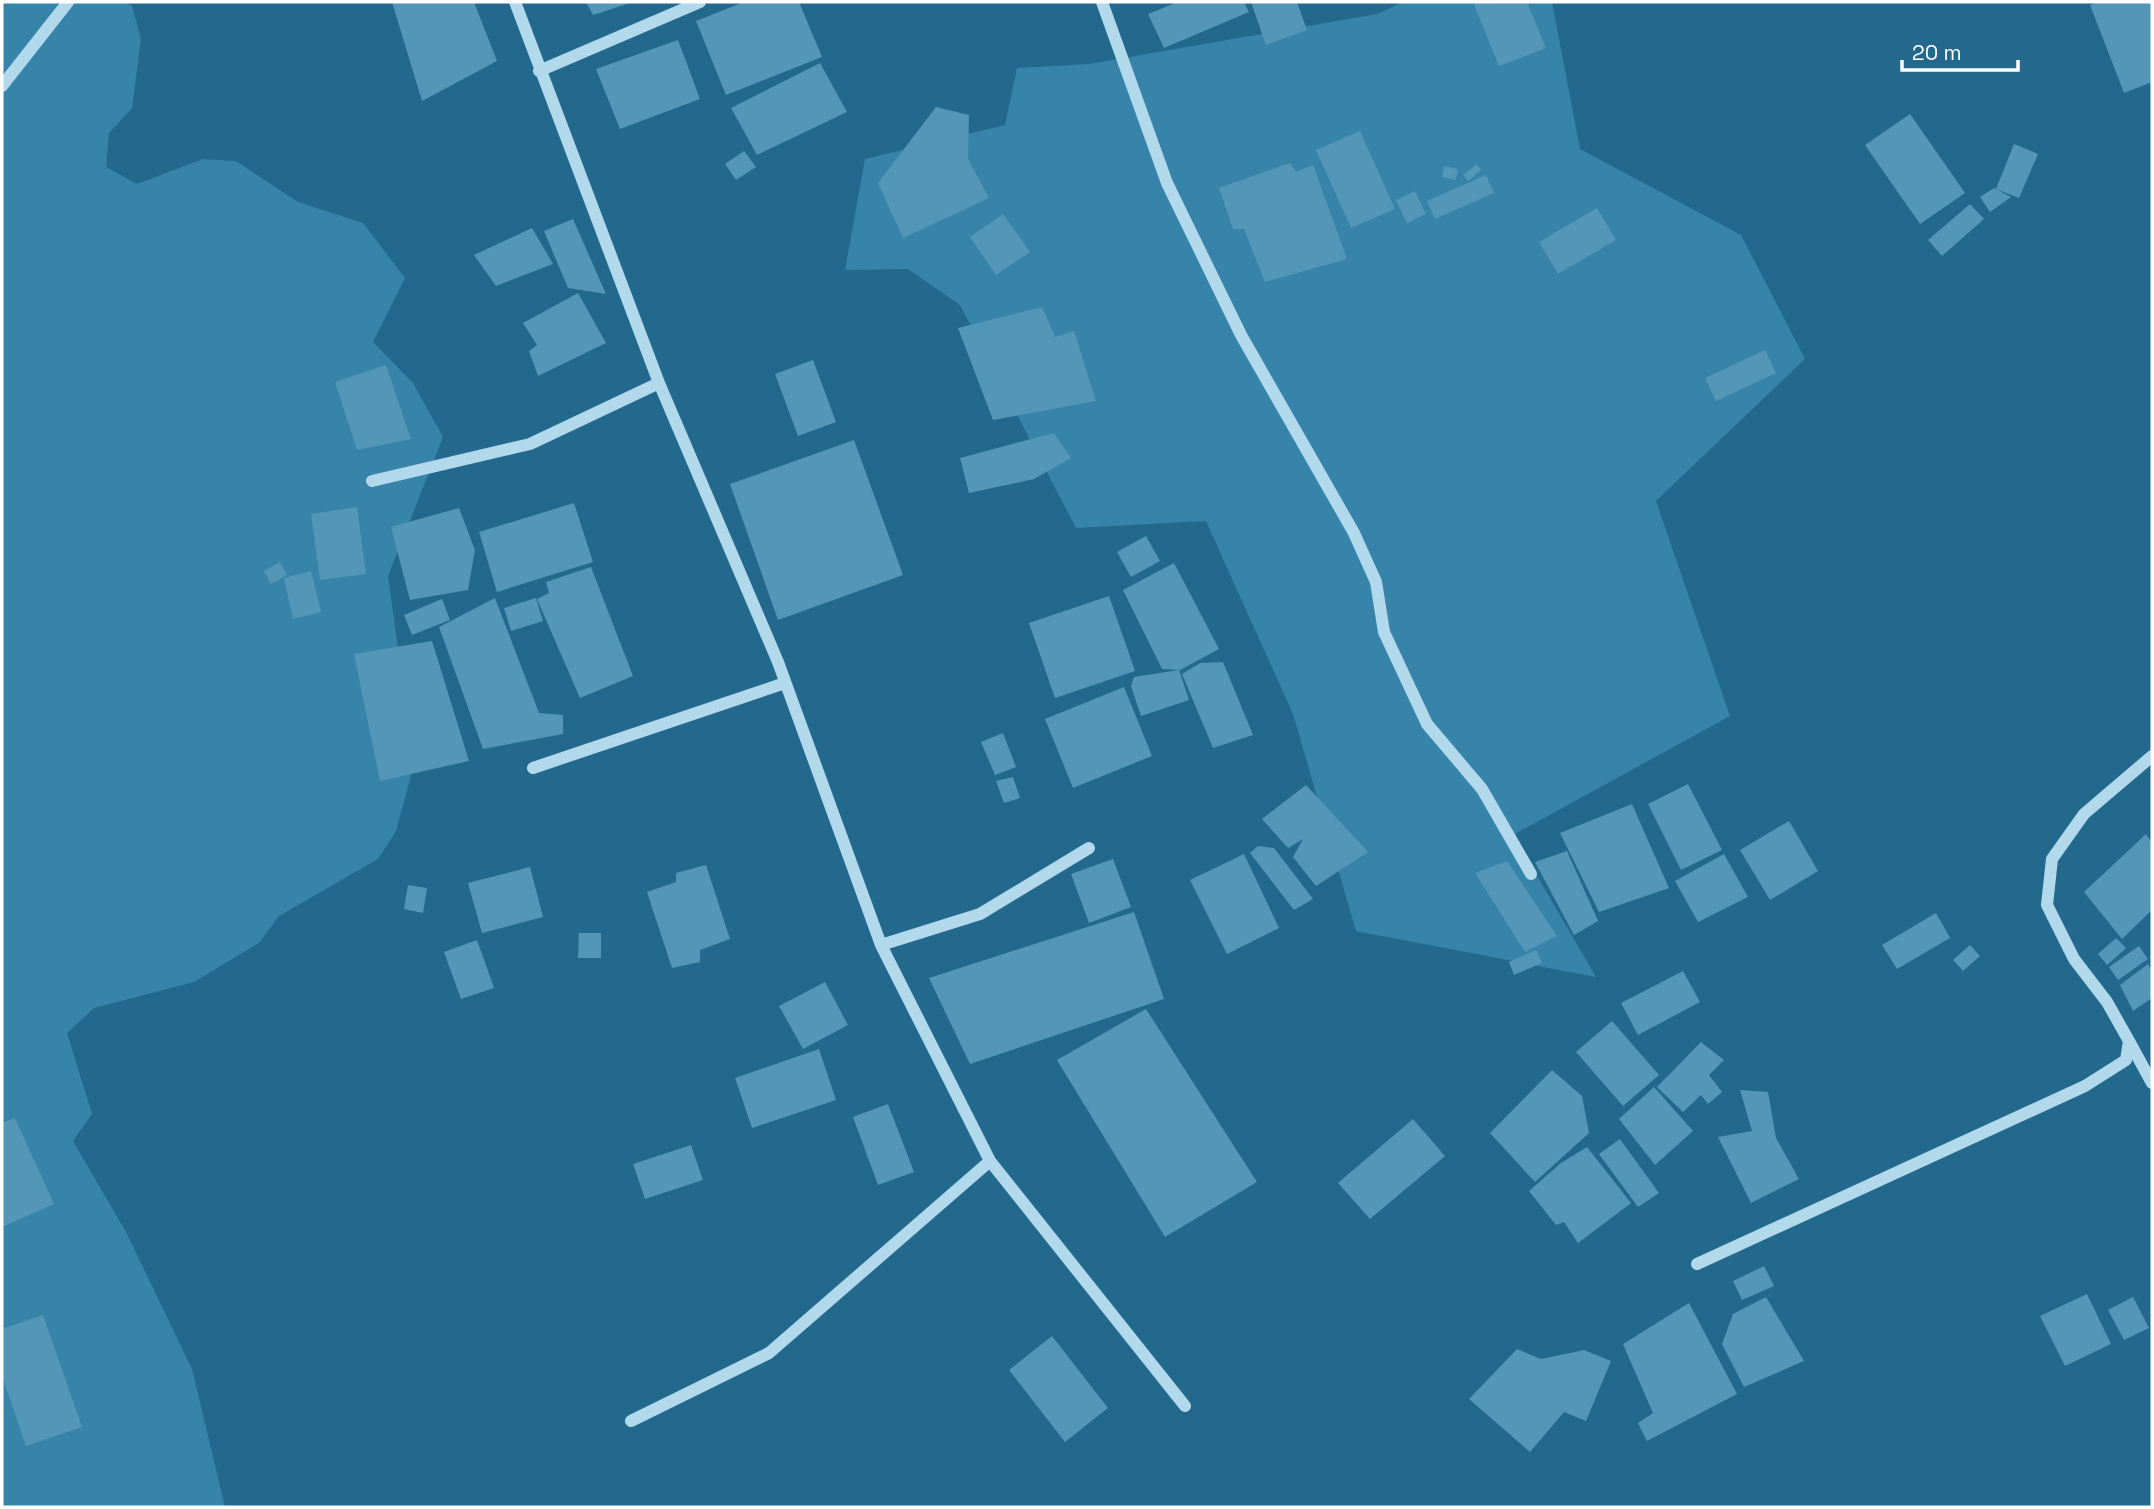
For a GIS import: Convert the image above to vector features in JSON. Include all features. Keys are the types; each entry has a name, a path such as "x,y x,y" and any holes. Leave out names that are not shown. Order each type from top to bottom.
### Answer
{"street":[{"path":"2,86 68,2"},
{"path":"516,2 539,71 659,383 785,682 881,945 990,1161 1185,1406"},
{"path":"539,71 700,2"},
{"path":"1101,2 1167,183 1241,335 1354,533 1376,582 1384,632 1427,724 1482,789 1531,874"},
{"path":"372,481 530,444 659,383"},
{"path":"533,768 785,682"},
{"path":"2152,756 2084,814 2052,859 2047,905 2074,959 2107,1002 2152,1083"},
{"path":"881,945 980,914 1089,848"},
{"path":"1697,1264 2085,1086 2126,1060 2129,1041"},
{"path":"631,1421 769,1353 990,1161"}],"shaded area":[{"path":"2,2 125,2 132,6 141,39 132,108 109,133 106,167 137,184 203,159 236,161 298,202 363,223 405,278 373,342 413,383 443,437 388,576 414,764 396,831 378,859 279,916 259,943 194,982 94,1008 67,1033 92,1114 73,1141 126,1232 192,1369 225,1507 2,1507"},
{"path":"1403,2 1552,2 1580,149 1741,235 1805,359 1656,501 1730,716 1513,835 1596,977 1356,931 1293,714 1206,521 1076,528 960,305 908,269 845,270 865,159 1005,125 1017,68 1089,64 1377,14"}],"building":[{"path":"392,2 474,2 497,61 422,101"},
{"path":"586,2 633,2 593,15"},
{"path":"744,2 799,2 822,57 726,95 696,21"},
{"path":"1178,2 1244,2 1249,12 1164,48 1148,14"},
{"path":"1251,2 1297,2 1307,30 1266,45"},
{"path":"1473,2 1527,2 1546,48 1499,66"},
{"path":"2099,2 2152,2 2152,82 2124,93 2090,5"},
{"path":"678,40 700,99 620,129 596,69"},
{"path":"820,63 847,112 757,155 731,108"},
{"path":"936,107 969,115 968,159 989,198 903,238 878,183"},
{"path":"1910,114 1965,193 1920,224 1865,145"},
{"path":"1360,131 1395,209 1351,228 1316,150"},
{"path":"2014,144 2038,154 2019,198 1996,189"},
{"path":"744,151 756,167 736,180 725,164"},
{"path":"1290,163 1296,172 1313,165 1347,259 1265,282 1244,229 1233,229 1219,188"},
{"path":"1477,164 1481,170 1468,181 1463,175"},
{"path":"1444,166 1458,169 1456,180 1442,177"},
{"path":"1486,175 1494,193 1435,219 1427,201"},
{"path":"1994,188 2011,197 1990,212 1980,197"},
{"path":"1415,191 1426,214 1407,223 1396,200"},
{"path":"1970,204 1984,219 1942,256 1928,240"},
{"path":"1597,208 1616,240 1558,274 1539,242"},
{"path":"1003,214 1030,252 996,275 970,237"},
{"path":"573,219 606,294 568,288 544,231"},
{"path":"532,228 553,264 496,286 474,255"},
{"path":"578,293 606,343 538,376 529,351 537,345 523,323"},
{"path":"1042,307 1055,337 1074,331 1096,401 993,420 958,328"},
{"path":"1765,350 1776,373 1716,401 1705,378"},
{"path":"813,360 836,422 798,436 775,374"},
{"path":"386,365 411,439 357,450 335,382"},
{"path":"1054,433 1071,458 1034,479 969,493 960,458"},
{"path":"854,440 903,575 778,620 730,484"},
{"path":"574,503 593,562 497,592 479,532"},
{"path":"357,507 366,574 320,580 311,514"},
{"path":"459,508 475,550 468,590 410,600 391,527"},
{"path":"1146,536 1160,561 1131,577 1117,552"},
{"path":"280,562 287,575 271,584 264,571"},
{"path":"1174,563 1219,649 1180,670 1162,669 1123,590"},
{"path":"591,567 633,676 580,698 537,599 549,593 546,582"},
{"path":"311,571 321,612 293,619 284,578"},
{"path":"1109,596 1135,671 1055,698 1029,623"},
{"path":"495,598 539,713 563,715 563,734 483,749 439,627"},
{"path":"536,598 543,621 511,631 504,608"},
{"path":"442,599 450,620 412,635 404,615"},
{"path":"432,641 469,761 380,781 354,654"},
{"path":"1223,662 1253,735 1213,748 1182,674 1200,663"},
{"path":"1179,670 1189,700 1141,716 1131,686 1134,677"},
{"path":"1124,687 1152,756 1073,788 1045,719"},
{"path":"1003,733 1016,767 995,775 981,742"},
{"path":"1013,777 1020,798 1004,803 996,781"},
{"path":"1688,784 1722,850 1681,870 1648,804"},
{"path":"1306,785 1368,852 1316,886 1293,857 1303,839 1288,848 1262,819"},
{"path":"1632,804 1669,888 1599,912 1560,833"},
{"path":"1789,821 1818,871 1770,900 1740,850"},
{"path":"2146,834 2152,843 2152,910 2122,939 2084,892"},
{"path":"1258,846 1274,848 1313,899 1294,910 1250,853"},
{"path":"1567,851 1598,921 1574,935 1535,862"},
{"path":"1244,854 1279,928 1227,954 1190,880"},
{"path":"1724,854 1748,897 1698,922 1675,881"},
{"path":"1113,859 1131,907 1089,923 1071,874"},
{"path":"1507,861 1557,936 1525,952 1475,873"},
{"path":"706,865 730,939 700,950 700,962 672,968 647,892 676,882 676,873"},
{"path":"530,867 543,917 482,933 468,883"},
{"path":"408,885 427,888 423,913 404,909"},
{"path":"1134,912 1164,999 970,1064 929,978"},
{"path":"1936,913 1950,938 1897,969 1882,945"},
{"path":"579,933 601,933 601,958 578,958"},
{"path":"2116,938 2126,948 2107,965 2098,954"},
{"path":"477,940 494,988 461,999 444,952"},
{"path":"1970,945 1980,956 1963,971 1953,960"},
{"path":"2139,946 2148,959 2118,980 2109,967"},
{"path":"1536,950 1542,963 1514,975 1509,962"},
{"path":"2148,964 2152,971 2152,998 2133,1011 2120,985"},
{"path":"1683,971 1700,1002 1638,1035 1621,1003"},
{"path":"825,982 848,1025 803,1049 779,1006"},
{"path":"1146,1009 1257,1182 1165,1237 1057,1060"},
{"path":"1612,1021 1659,1075 1623,1106 1576,1052"},
{"path":"1701,1042 1724,1060 1709,1075 1722,1092 1708,1104 1701,1095 1683,1112 1657,1087"},
{"path":"819,1049 836,1100 752,1128 735,1078"},
{"path":"1552,1070 1582,1096 1589,1133 1535,1182 1490,1133"},
{"path":"1654,1087 1693,1131 1655,1165 1619,1119"},
{"path":"1740,1090 1768,1092 1776,1138 1799,1179 1751,1203 1718,1137 1752,1131"},
{"path":"888,1104 914,1172 878,1185 853,1117"},
{"path":"15,1118 54,1204 2,1227 2,1123"},
{"path":"1413,1119 1445,1156 1370,1219 1338,1183"},
{"path":"1620,1139 1659,1193 1638,1207 1599,1154"},
{"path":"691,1145 703,1180 645,1199 633,1164"},
{"path":"1587,1147 1631,1203 1578,1243 1564,1222 1556,1225 1529,1191 1561,1163"},
{"path":"1764,1266 1774,1286 1742,1300 1733,1281"},
{"path":"2087,1294 2111,1344 2065,1366 2040,1316"},
{"path":"1766,1297 1804,1361 1744,1387 1722,1344 1733,1314"},
{"path":"2133,1297 2149,1328 2124,1340 2108,1310"},
{"path":"1689,1303 1737,1394 1647,1441 1638,1423 1653,1413 1623,1344"},
{"path":"43,1315 82,1427 26,1446 2,1376 2,1329"},
{"path":"1052,1336 1108,1408 1065,1442 1009,1370"},
{"path":"1517,1349 1541,1359 1584,1350 1611,1361 1586,1421 1564,1412 1530,1452 1469,1399"}]}
